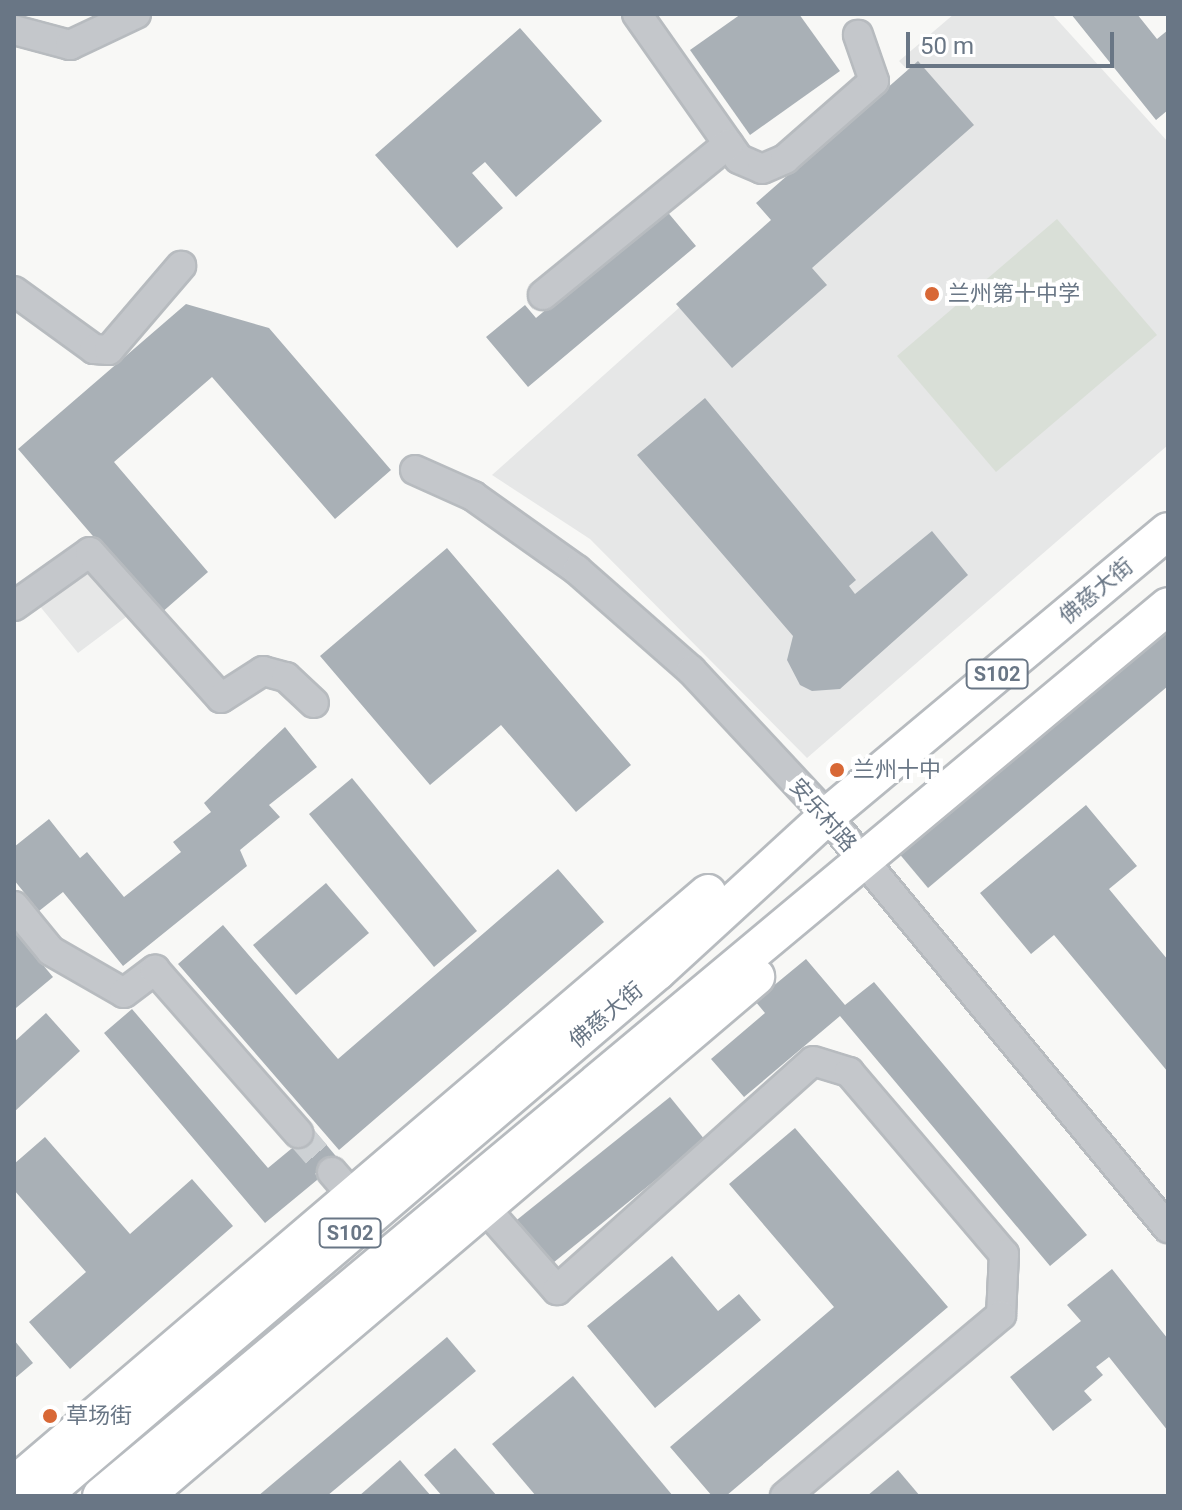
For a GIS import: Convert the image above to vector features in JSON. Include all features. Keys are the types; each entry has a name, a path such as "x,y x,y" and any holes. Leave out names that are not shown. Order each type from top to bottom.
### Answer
{"main road":[{"name":"佛慈大街","path":"42,1496 658,971 827,816 1168,531"},
{"name":"佛慈大街","path":"101,1496 686,1006 864,863 1168,606"},
{"path":"14,1485 342,1184 709,892 827,816"},
{"path":"145,1496 728,1004 864,863"}],"street":[{"path":"14,30 70,45 136,14"},
{"path":"637,14 739,159 762,169 785,159 862,95 874,81 858,35"},
{"path":"543,295 728,144"},
{"path":"14,291 94,349 109,350 181,266"},
{"name":"安乐村路","path":"415,470 473,496 651,632 827,816 1168,1228"},
{"path":"14,606 90,552 221,698 263,671 286,677 314,703"},
{"path":"14,906 51,951 124,993 155,970 298,1133"},
{"path":"486,1209 557,1290 813,1061 849,1072 1004,1254 1001,1315 785,1496"}],"shaded area":[{"name":"兰州第十中学","path":"954,14 1052,14 1168,142 1168,445 807,758 590,539 492,475 925,88 899,61"},
{"path":"1057,219 1157,335 996,472 897,356"},
{"path":"88,562 130,614 78,653 34,599"}],"building":[{"path":"741,14 799,14 840,71 750,135 690,50"},
{"path":"1071,14 1137,14 1157,39 1168,30 1168,110 1156,120"},
{"path":"520,28 602,121 516,197 485,162 472,173 503,208 457,248 375,155"},
{"path":"918,61 974,125 812,268 827,285 732,368 676,304 771,220 756,203"},
{"path":"665,209 696,246 528,387 486,337 525,305 536,318"},
{"path":"186,304 269,328 391,470 335,519 212,377 114,462 208,572 160,614 18,449"},
{"path":"705,398 856,580 849,586 855,594 932,531 968,575 840,689 812,691 800,685 787,660 793,636 637,455"},
{"path":"447,548 631,765 576,812 501,725 430,785 320,656"},
{"path":"1168,624 1168,686 928,888 897,851"},
{"path":"285,727 317,767 269,805 280,817 240,850 247,866 123,966 63,892 39,911 14,880 14,847 49,819 80,858 87,852 124,897 181,852 173,842 211,812 204,803"},
{"path":"352,778 477,931 434,967 309,814"},
{"path":"1086,805 1137,866 1109,889 1168,960 1168,1072 1054,935 1031,954 980,893"},
{"path":"558,869 604,922 339,1150 178,964 223,925 338,1059"},
{"path":"326,883 369,933 296,995 253,945"},
{"path":"14,930 53,977 16,1008 14,1005"},
{"path":"806,959 845,1005 874,982 1087,1235 1050,1266 840,1016 744,1097 711,1059 765,1013 755,1001"},
{"path":"132,1009 268,1168 314,1130 340,1161 265,1223 104,1033"},
{"path":"46,1013 80,1051 14,1112 14,1042"},
{"path":"670,1097 705,1140 548,1267 513,1223"},
{"path":"795,1128 948,1307 726,1496 712,1496 670,1447 834,1307 729,1184"},
{"path":"45,1137 130,1234 192,1179 233,1226 70,1369 29,1322 86,1272 14,1190 14,1164"},
{"path":"672,1256 718,1311 739,1294 761,1320 655,1408 587,1326"},
{"path":"1112,1269 1168,1339 1168,1431 1109,1357 1096,1367 1103,1375 1084,1391 1092,1400 1053,1431 1010,1377 1081,1321 1067,1305"},
{"path":"447,1337 476,1371 327,1496 258,1496"},
{"path":"14,1340 33,1363 14,1379"},
{"path":"573,1376 673,1496 536,1496 492,1444"},
{"path":"455,1448 497,1496 442,1496 424,1475"},
{"path":"400,1460 431,1496 359,1496"},
{"path":"898,1470 920,1496 867,1496"}],"tunnel":[{"path":"298,1133 332,1172"}],"place":[{"name":"兰州第十中学","path":"932,294"},
{"name":"兰州十中","path":"837,770"},
{"name":"草场街","path":"50,1416"}]}
